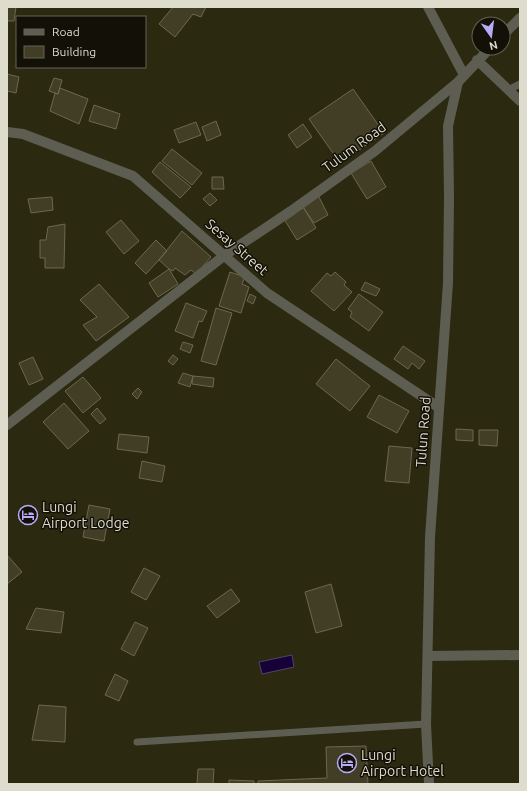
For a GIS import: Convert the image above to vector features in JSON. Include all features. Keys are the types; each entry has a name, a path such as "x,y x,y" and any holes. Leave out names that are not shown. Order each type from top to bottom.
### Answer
{"street":[{"path":"428,7 461,79"},
{"path":"511,27 520,18"},
{"name":"Tulum Road","path":"7,425 225,255 291,211 375,151 461,79 481,56"},
{"path":"477,60 520,101"},
{"name":"Tulun Road","path":"429,784 426,724 430,537 448,282 448,126 461,79"},
{"name":"Sesay Street","path":"7,132 23,134 133,176 267,293 438,407"},
{"path":"428,656 520,655"}],"lane":[{"path":"508,90 520,84"},
{"path":"137,742 426,724"}],"shaded area":[{"path":"292,655 294,667 262,674 259,662"}],"building":[{"path":"7,7 16,7 14,21 7,21"},
{"path":"173,7 206,7 201,17 193,14 175,37 159,24"},
{"path":"7,74 19,77 16,93 7,91"},
{"path":"54,78 62,80 58,94 49,91"},
{"path":"60,88 88,99 79,124 50,111 55,93 58,94"},
{"path":"353,89 384,133 340,163 309,119"},
{"path":"94,105 120,114 116,129 89,121"},
{"path":"216,121 221,135 207,141 202,127"},
{"path":"196,122 201,135 179,143 174,130"},
{"path":"303,124 312,137 297,148 288,135"},
{"path":"172,149 202,173 192,185 162,161"},
{"path":"371,161 386,187 367,199 351,173"},
{"path":"160,162 191,187 180,198 152,172"},
{"path":"212,177 223,177 224,189 212,189"},
{"path":"210,193 217,200 210,206 203,199"},
{"path":"318,195 328,215 314,223 303,207"},
{"path":"52,197 53,210 31,213 28,199"},
{"path":"303,207 316,228 297,240 284,219"},
{"path":"121,220 139,241 124,254 106,232"},
{"path":"65,224 64,268 45,268 45,258 40,258 40,240 46,240 48,227"},
{"path":"182,231 211,257 196,274 191,270 185,275 175,268 173,271 159,260"},
{"path":"156,240 167,251 146,274 135,263"},
{"path":"169,269 178,284 158,297 149,283"},
{"path":"230,272 245,277 242,284 249,287 241,313 219,306"},
{"path":"335,272 346,282 344,285 352,292 334,311 311,291 327,273 331,276"},
{"path":"365,282 380,289 376,296 361,290"},
{"path":"99,284 129,317 96,341 83,325 97,317 80,300"},
{"path":"250,294 256,297 253,304 247,301"},
{"path":"359,294 383,312 369,331 350,317 352,312 348,309"},
{"path":"186,303 207,311 202,322 199,321 193,338 175,331"},
{"path":"216,308 232,313 216,365 201,361"},
{"path":"183,342 193,345 190,353 180,349"},
{"path":"403,346 425,361 419,369 412,363 408,369 394,359"},
{"path":"173,355 178,359 173,365 168,361"},
{"path":"33,357 43,379 29,385 19,363"},
{"path":"336,359 370,386 350,411 316,384"},
{"path":"183,373 193,376 190,387 178,383"},
{"path":"193,376 214,378 213,387 192,384"},
{"path":"83,377 101,398 83,413 65,391"},
{"path":"138,388 142,392 137,399 132,394"},
{"path":"379,395 409,411 397,433 367,417"},
{"path":"64,403 89,431 68,449 43,422"},
{"path":"97,408 106,419 100,424 91,414"},
{"path":"456,429 473,430 473,441 456,440"},
{"path":"479,430 498,430 497,446 479,445"},
{"path":"119,434 149,437 147,453 117,449"},
{"path":"389,446 412,448 409,483 385,481"},
{"path":"142,461 165,466 162,482 139,478"},
{"path":"89,505 110,509 104,541 83,537"},
{"path":"7,555 22,572 7,584"},
{"path":"144,568 160,576 146,600 131,592"},
{"path":"331,584 342,626 316,633 305,592"},
{"path":"231,589 240,601 217,618 207,606"},
{"path":"36,608 64,612 61,633 26,629"},
{"path":"135,622 148,628 134,656 121,649"},
{"path":"115,674 128,681 119,701 105,695"},
{"path":"39,705 66,707 65,742 32,740"},
{"name":"Lungi Airport Hotel","path":"366,746 368,784 258,784 258,781 327,778 326,747"},
{"path":"198,769 214,769 213,784 197,784"},
{"path":"229,780 254,781 254,784 229,784"}],"place":[{"name":"Lungi Airport Lodge","path":"28,515"},
{"name":"Lungi Airport Hotel","path":"347,763"}]}
